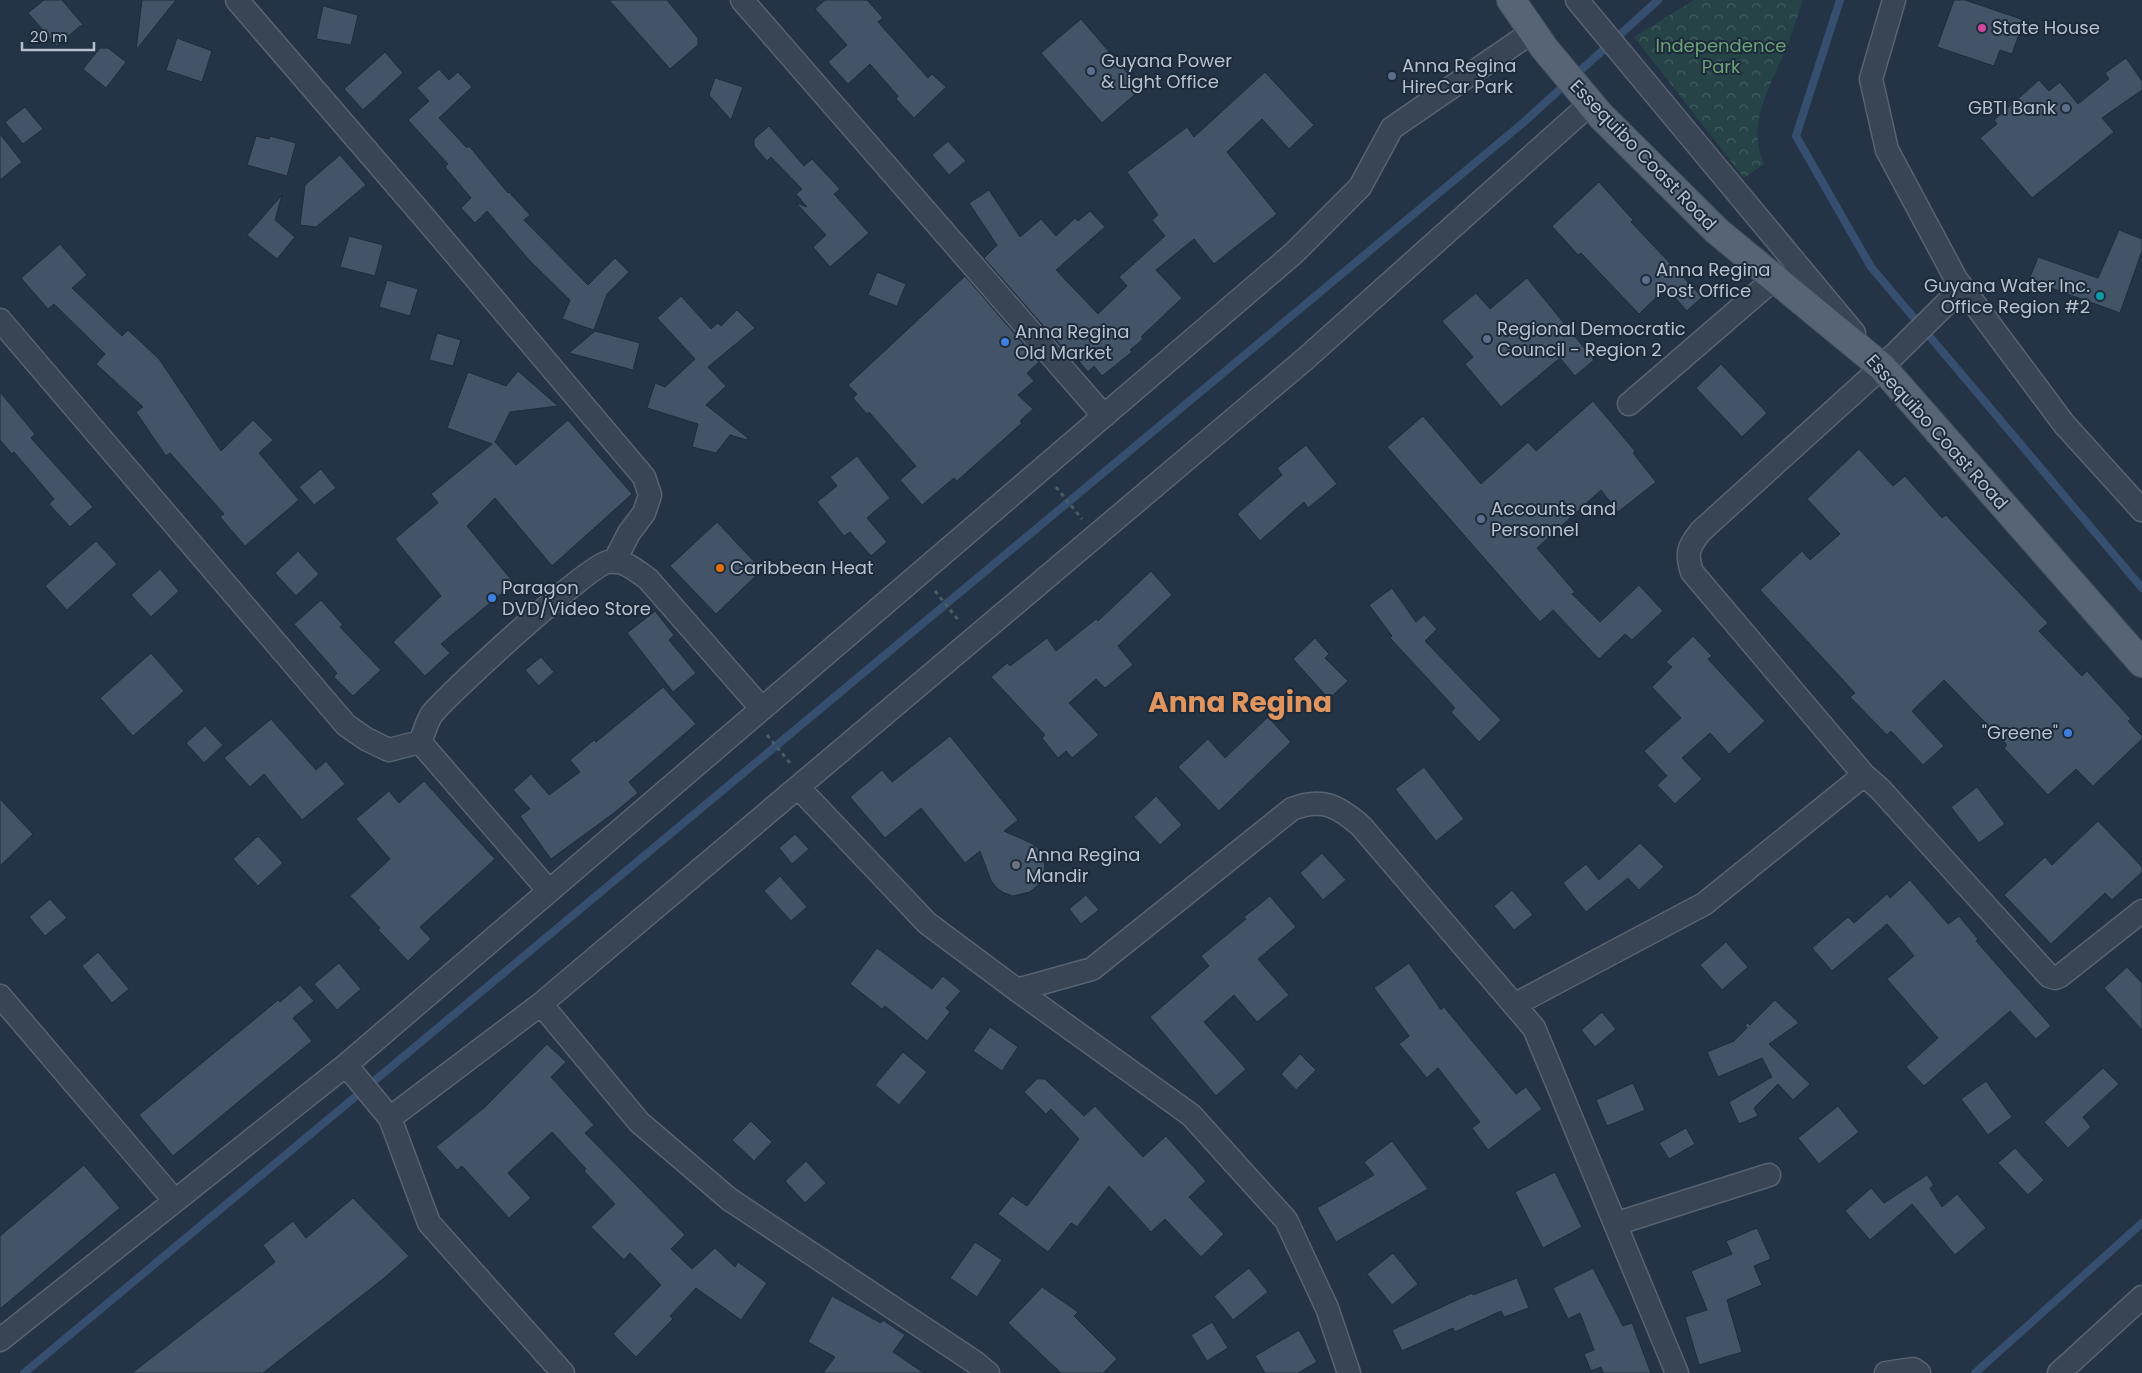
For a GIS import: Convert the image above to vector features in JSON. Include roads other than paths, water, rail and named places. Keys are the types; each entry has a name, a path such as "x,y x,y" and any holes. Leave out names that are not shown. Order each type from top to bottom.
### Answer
{"main road":[{"name":"Essequibo Coast Road","path":"1511,0 1538,41 1600,116 1718,231 1774,279 1891,358 2142,663"}],"street":[{"path":"237,0 644,477 650,495 644,513 629,533 614,562"},
{"path":"742,0 1104,416"},
{"path":"1894,0 1871,79 1887,150 1962,288 2064,424 2142,510"},
{"path":"1578,1 1633,67 1891,358"},
{"path":"0,1340 346,1065 1294,254 1360,187 1392,128 1538,41"},
{"path":"390,1118 541,1004 1304,360 1585,98"},
{"path":"1629,404 1774,279"},
{"path":"1962,288 1891,358 1701,531 1691,543 1688,558 1692,572 1864,775 1880,788 2049,976 2055,978 2060,976 2142,910"},
{"path":"0,320 346,725 366,739 389,750 420,742"},
{"path":"420,742 431,715 483,663 584,576 606,562 625,563 648,579 757,713"},
{"path":"420,742 550,891"},
{"path":"1514,1005 1704,904 1864,775"},
{"path":"801,784 927,923 1191,1115 1286,1220 1327,1308 1349,1373"},
{"path":"1017,990 1092,969 1292,809 1307,803 1332,806 1346,814 1361,826 1534,1028 1677,1373"},
{"path":"0,996 175,1201"},
{"path":"541,1004 640,1122 729,1199 976,1363 988,1373"},
{"path":"346,1065 390,1118 429,1223 563,1373"},
{"path":"1615,1224 1769,1175"},
{"path":"2059,1373 2142,1297"},
{"path":"1886,1373 1913,1369 1918,1373"}],"waterway":[{"path":"24,1373 1524,122 1658,0"},
{"path":"1840,0 1796,136 1871,267 2142,588"},
{"path":"1975,1373 2142,1223"}],"place":[{"name":"State House","path":"1982,28"},
{"name":"Guyana Power & Light Office","path":"1091,71"},
{"name":"Anna Regina HireCar Park","path":"1392,76"},
{"name":"GBTI Bank","path":"2066,108"},
{"name":"Anna Regina Post Office","path":"1646,280"},
{"name":"Guyana Water Inc. Office Region #2","path":"2100,296"},
{"name":"Regional Democratic Council - Region 2","path":"1487,339"},
{"name":"Anna Regina Old Market","path":"1005,342"},
{"name":"Accounts and Personnel","path":"1481,519"},
{"name":"Caribbean Heat","path":"720,568"},
{"name":"Paragon DVD/Video Store","path":"492,598"},
{"name":"\"Greene\"","path":"2068,733"},
{"name":"Anna Regina Mandir","path":"1016,865"}],"district":[{"name":"Anna Regina","path":"1240,702"}],"park label":[{"name":"Independence Park","path":"1721,56"}]}
